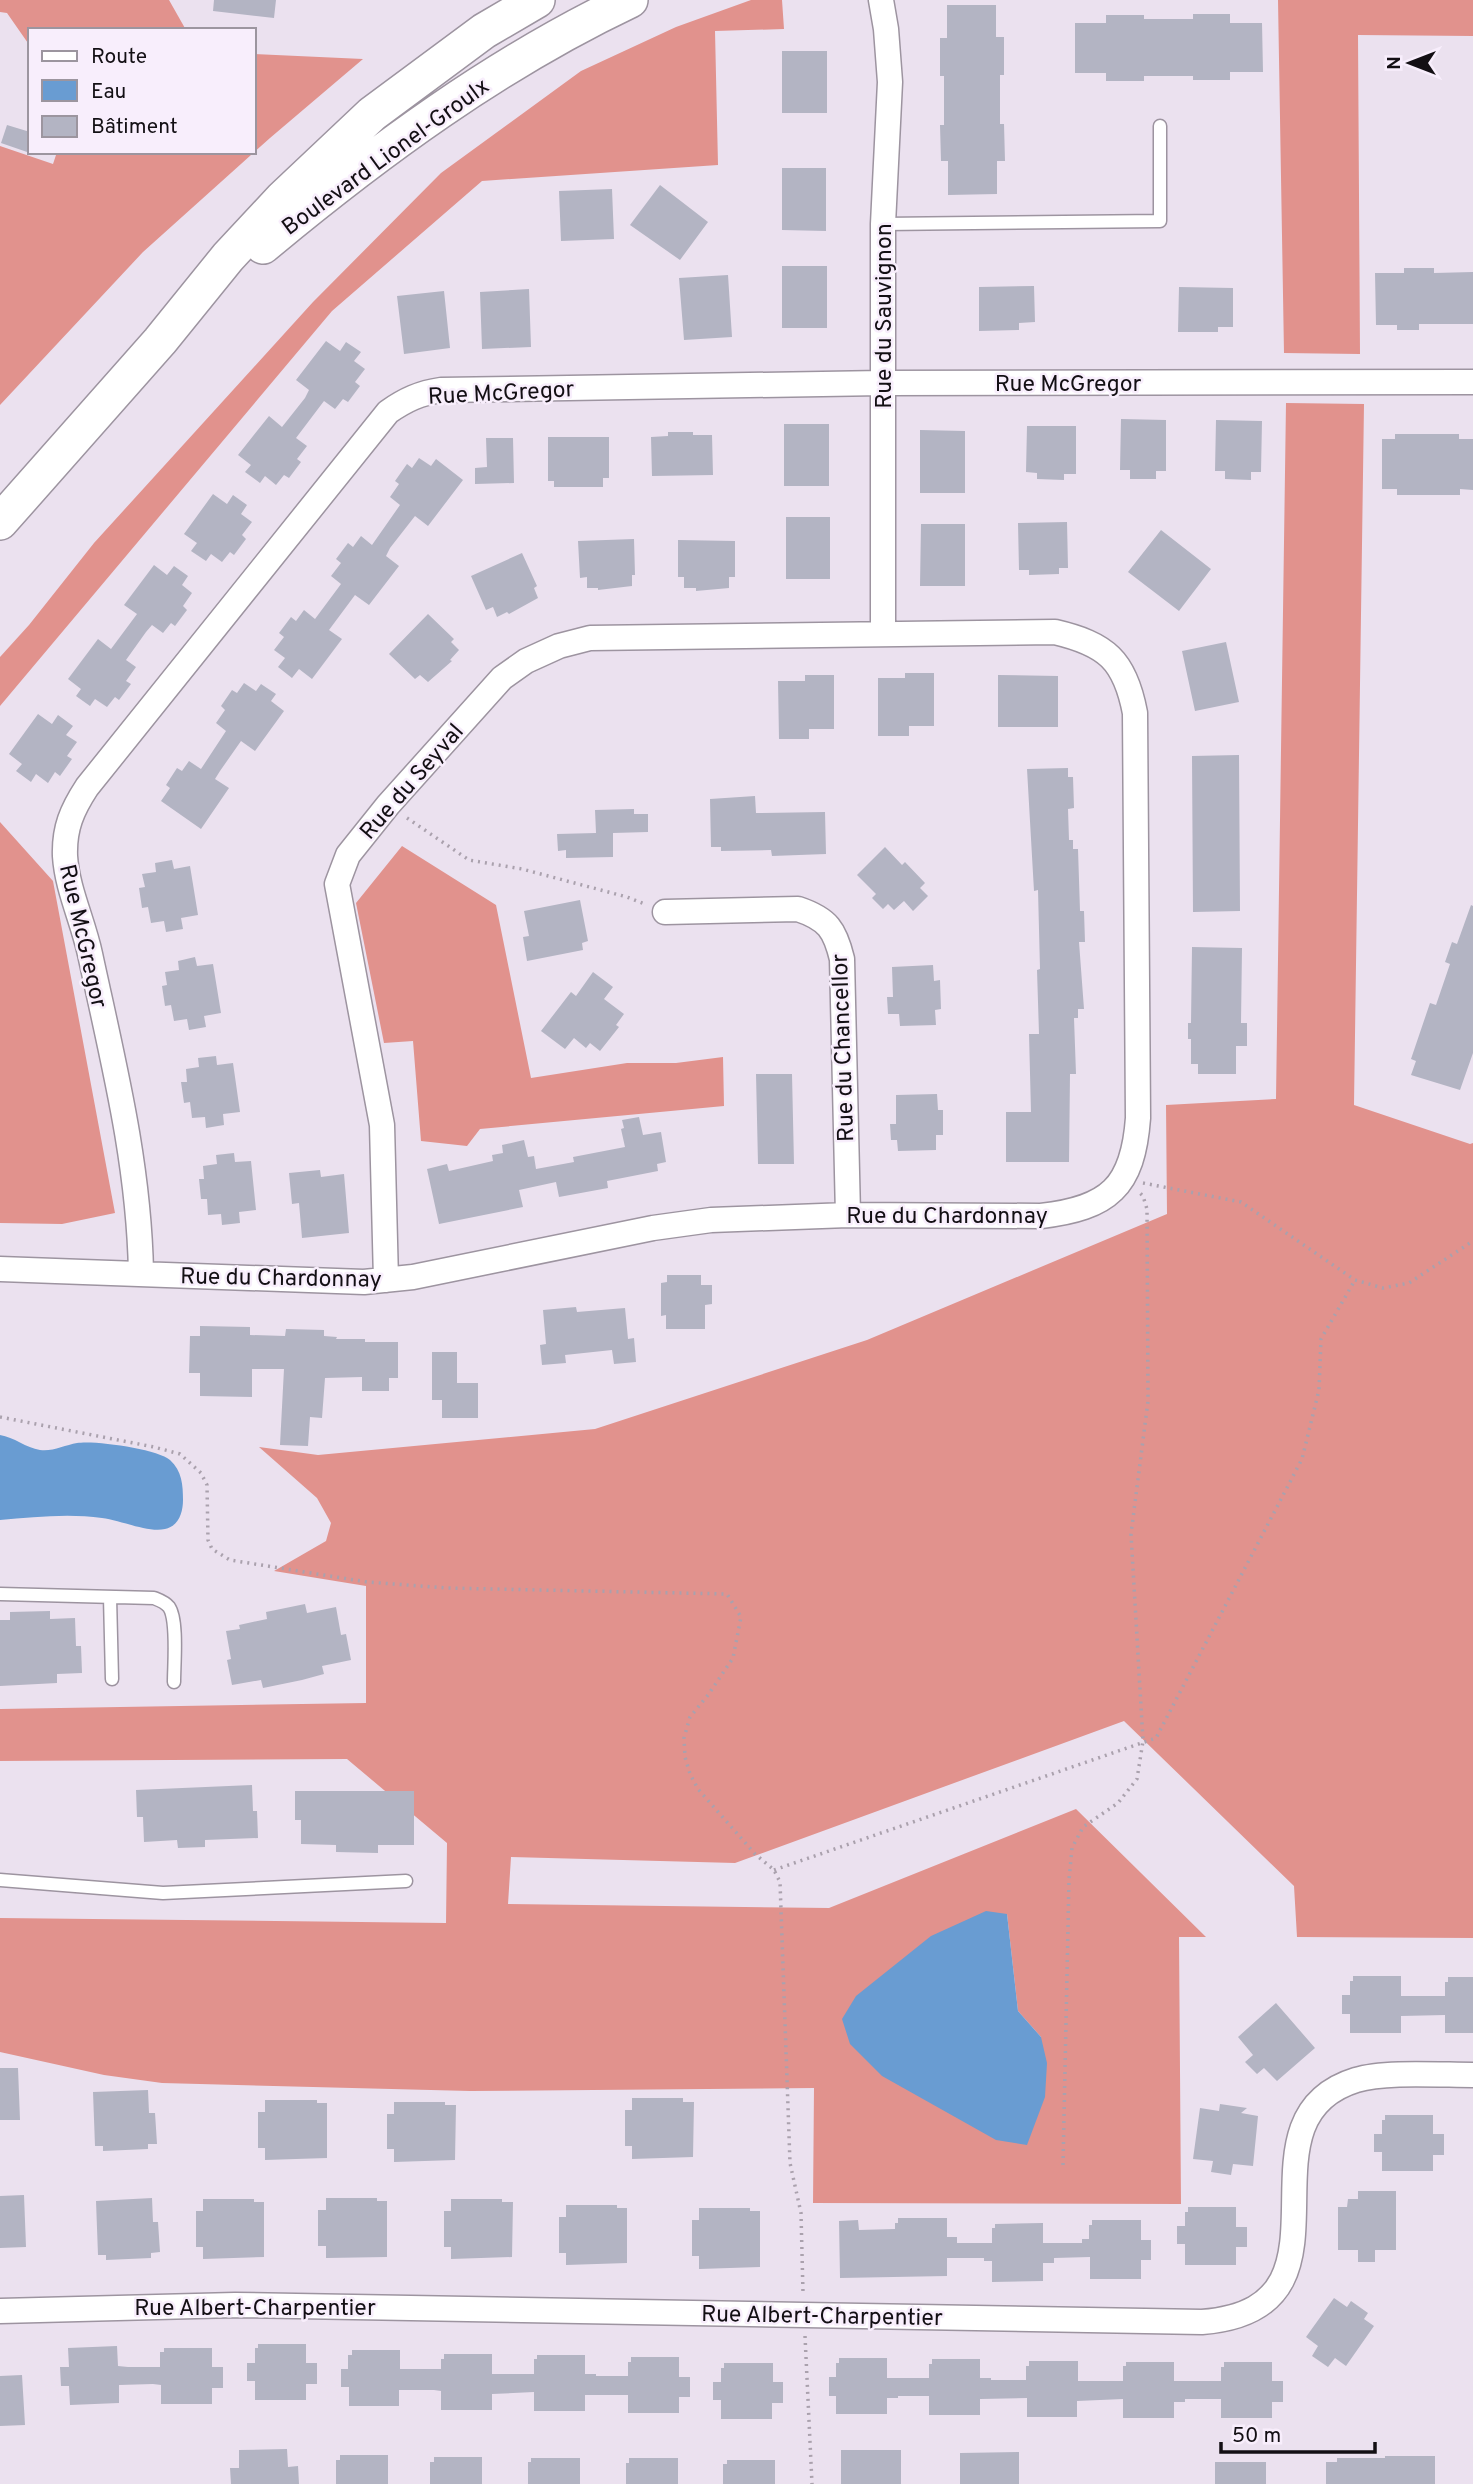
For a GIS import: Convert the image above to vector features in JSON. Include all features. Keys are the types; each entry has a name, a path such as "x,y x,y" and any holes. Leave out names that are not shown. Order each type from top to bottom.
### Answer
{"main road":[{"name":"Boulevard Lionel-Groulx","path":"0,522 160,341 228,257 283,198 372,114 484,32 537,0"},
{"name":"Boulevard Lionel-Groulx","path":"160,341 238,267 360,169 505,69 572,29 631,0"}],"street":[{"name":"Rue du Sauvignon","path":"881,0 890,57 883,224 883,633"},
{"name":"Rue McGregor","path":"141,1273 140,1221 130,1142 85,929 70,885 65,858 67,822 87,787 388,412 407,399 441,390 882,383 1473,382"},
{"path":"883,633 1055,632 1081,638 1102,648 1119,667 1130,687 1136,738 1138,1118 1133,1158 1125,1177"},
{"name":"Rue du Seyval","path":"386,1280 382,1125 337,884 348,855 388,805 502,678 526,661 559,646 590,638 883,633"},
{"name":"Rue du Chancellor","path":"665,912 798,909 814,914 827,923 837,937 842,959 848,1215"},
{"name":"Rue du Chardonnay","path":"0,1269 334,1282 386,1280 680,1223 848,1215 1041,1216 1067,1213 1087,1207 1104,1197 1125,1177"},
{"name":"Rue Albert-Charpentier","path":"0,2311 235,2305 1202,2322 1227,2320 1247,2314 1267,2302 1280,2283 1290,2260 1299,2134 1322,2099 1338,2087 1374,2076 1473,2075"}],"lane":[{"path":"883,224 1160,221 1160,126"},
{"path":"0,1594 154,1598 163,1601 169,1607 173,1619 174,1682"},
{"path":"110,1597 112,1679"},
{"path":"0,1880 163,1893 406,1881"}],"path":[{"path":"388,805 469,860 522,869 627,897 665,912"},
{"path":"1125,1177 1153,1186 1241,1202 1355,1280 1383,1288 1409,1283 1473,1241"},
{"path":"1063,2165 1072,1848 1083,1827 1126,1796 1138,1779 1143,1741 1131,1534 1148,1401 1147,1209 1143,1196 1125,1177"},
{"path":"774,1870 1156,1738 1302,1460 1319,1390 1321,1339 1355,1280"},
{"path":"0,1417 180,1454 201,1473 206,1485 208,1540 212,1549 230,1559 367,1582 447,1588 727,1594 741,1617 733,1658 690,1717 684,1738 685,1757 698,1789 755,1854 774,1870 780,1882 790,2163 801,2213 811,2484"}],"shaded area":[{"path":"0,0 169,0 185,28 28,28 28,43 7,13 0,12"},
{"path":"751,0 782,0 784,29 715,31 718,165 482,181 332,311 0,706 0,657 94,543 313,302 441,173 581,71 676,27"},
{"path":"1278,0 1473,0 1473,36 1358,35 1360,354 1284,353"},
{"path":"256,54 363,59 256,151"},
{"path":"0,146 53,164 56,154 252,154 143,252 0,405"},
{"path":"1286,403 1364,404 1354,1105 1473,1143 1473,1938 1297,1937 1294,1886 1124,1721 735,1863 511,1857 508,1904 829,1908 1076,1809 1206,1937 1179,1937 1181,2204 813,2203 814,2088 470,2091 162,2083 104,2075 0,2052 0,1918 446,1923 447,1843 347,1759 0,1761 0,1709 366,1703 366,1586 274,1571 326,1541 331,1523 317,1498 259,1447 318,1455 595,1429 867,1340 1167,1214 1166,1105 1276,1099","holes":["1007,1914 1018,2011 1041,2037 850,2044"]},
{"path":"0,822 53,881 115,1213 62,1224 0,1223"},
{"path":"402,846 496,905 531,1078 627,1063 676,1063 723,1057 724,1106 480,1129 467,1146 421,1141 413,1041 384,1043 356,903"}],"water":[{"path":"0,1435 40,1450 77,1443 97,1443 125,1446 163,1456 174,1464 181,1478 181,1514 174,1525 158,1530 109,1519 77,1516 0,1520"},
{"path":"986,1911 1007,1914 1018,2011 1041,2037 1047,2063 1045,2097 1027,2145 996,2140 882,2076 850,2044 842,2019 856,1996 931,1936"}],"building":[{"path":"214,0 276,0 274,18 213,11"},
{"path":"947,5 996,5 996,37 1004,37 1004,75 1000,75 1000,124 1004,124 1005,161 997,161 997,194 948,195 948,161 941,161 940,125 944,125 944,76 940,76 940,38 947,38"},
{"path":"1193,14 1230,14 1230,23 1262,23 1263,72 1230,72 1230,80 1193,80 1193,76 1144,76 1144,81 1106,81 1106,73 1075,73 1075,23 1106,23 1106,15 1144,15 1144,19 1193,19"},
{"path":"782,51 827,51 827,113 782,113"},
{"path":"7,125 28,131 28,152 1,143"},
{"path":"782,168 826,168 826,231 782,230"},
{"path":"660,185 708,222 680,260 630,225"},
{"path":"612,189 614,239 561,241 559,191"},
{"path":"782,266 827,266 827,328 782,328"},
{"path":"1404,268 1434,268 1434,273 1473,272 1473,324 1419,324 1419,330 1397,330 1397,325 1376,325 1375,273 1404,273"},
{"path":"728,275 732,337 684,340 679,278"},
{"path":"1034,286 1035,322 1019,323 1019,330 979,331 979,287"},
{"path":"1179,287 1233,288 1233,327 1218,327 1218,332 1178,332"},
{"path":"529,289 531,347 482,349 480,292"},
{"path":"444,291 450,348 404,354 397,296"},
{"path":"326,341 340,351 346,342 361,352 354,361 365,369 355,382 360,386 348,402 343,399 335,409 324,401 296,438 307,446 297,459 301,462 289,478 284,475 276,485 265,476 260,483 245,472 251,465 238,455 269,416 282,427 305,398 309,390 296,380"},
{"path":"1121,419 1166,420 1166,471 1156,471 1156,479 1130,479 1130,470 1120,470"},
{"path":"1216,420 1262,421 1261,472 1251,472 1251,480 1225,479 1225,471 1215,471"},
{"path":"784,424 829,424 829,486 784,486"},
{"path":"1027,426 1076,426 1076,474 1064,474 1064,480 1037,479 1037,473 1026,472"},
{"path":"920,430 965,431 965,493 920,493"},
{"path":"668,432 712,435 713,475 652,476 651,437 668,436"},
{"path":"1395,434 1459,434 1459,439 1473,439 1473,490 1460,489 1460,495 1397,495 1397,489 1382,489 1382,439 1395,439"},
{"path":"548,437 609,437 609,478 603,478 603,487 554,487 554,481 548,481"},
{"path":"486,438 513,438 514,483 475,484 475,468 487,467"},
{"path":"419,458 431,466 436,459 463,480 428,526 415,516 390,548 386,556 399,566 369,605 355,595 329,630 342,639 312,679 299,669 292,678 278,667 285,658 274,650 284,637 279,633 291,617 296,621 304,610 315,619 341,584 331,576 341,563 336,559 348,543 353,547 361,536 372,545 400,505 390,497 399,484 395,481 407,464 412,468"},
{"path":"213,494 227,504 233,495 247,505 241,514 252,522 242,535 246,539 234,555 230,552 222,562 211,554 206,561 191,551 197,543 184,534"},
{"path":"786,517 830,517 830,579 786,579"},
{"path":"1067,522 1068,568 1059,568 1059,574 1029,575 1029,570 1019,570 1018,523"},
{"path":"921,524 965,524 965,586 920,586"},
{"path":"1161,530 1211,569 1179,611 1128,572"},
{"path":"634,539 635,575 632,575 632,586 598,590 587,588 587,577 580,578 578,541"},
{"path":"678,540 735,541 735,577 729,577 729,588 696,591 696,588 684,588 684,577 678,577"},
{"path":"522,553 537,586 534,588 538,598 509,614 507,612 497,617 493,607 486,610 471,576"},
{"path":"154,565 167,575 174,566 188,576 182,585 192,593 183,606 187,610 175,626 171,623 163,633 152,625 146,632 126,660 136,667 126,681 131,684 119,700 115,697 107,707 95,699 90,706 76,696 81,689 68,679 98,639 111,649 137,614 124,605"},
{"path":"428,614 454,639 451,642 459,650 450,660 452,661 428,682 420,675 415,679 389,654"},
{"path":"1226,642 1239,702 1195,711 1182,651"},
{"path":"905,673 934,673 934,726 909,726 909,736 878,736 878,678 905,678"},
{"path":"805,675 834,675 834,729 809,729 809,739 779,739 778,681 805,681"},
{"path":"998,675 1058,676 1058,727 998,727"},
{"path":"244,683 256,691 261,684 276,694 271,701 284,711 255,751 241,741 215,779 229,788 201,829 161,801 170,788 166,785 177,768 182,771 189,761 201,769 226,731 216,723 225,710 221,706 232,690 237,693"},
{"path":"38,714 52,724 58,715 73,726 66,735 77,742 67,756 72,759 60,776 55,772 48,783 36,774 31,782 16,771 22,764 9,754"},
{"path":"1239,755 1240,911 1193,912 1192,756"},
{"path":"1068,768 1068,777 1073,777 1074,808 1068,809 1069,840 1073,840 1073,849 1078,849 1080,911 1084,911 1085,942 1079,942 1084,1009 1078,1009 1078,1018 1074,1018 1076,1074 1070,1074 1069,1162 1006,1162 1006,1112 1031,1112 1029,1034 1039,1034 1038,890 1034,891 1027,769"},
{"path":"755,796 756,813 825,812 826,854 772,856 771,850 721,851 721,847 711,847 710,799"},
{"path":"634,809 634,814 648,814 648,832 613,833 613,857 566,858 566,850 558,851 557,834 596,833 595,810"},
{"path":"885,847 902,865 905,862 925,883 920,888 928,896 913,911 904,901 894,910 888,904 883,909 872,898 876,894 857,875"},
{"path":"172,860 174,869 190,866 198,915 181,918 183,929 166,932 164,921 151,923 148,907 142,908 139,888 145,887 142,874 156,872 155,863"},
{"path":"580,900 588,941 582,943 583,950 527,961 523,937 529,936 524,911"},
{"path":"1471,905 1473,1053 1460,1090 1411,1075 1416,1061 1411,1059 1430,1003 1436,1005 1450,964 1445,962 1452,942 1457,944"},
{"path":"1192,947 1242,948 1241,1023 1247,1023 1247,1046 1236,1046 1236,1074 1198,1074 1198,1064 1191,1064 1188,1023 1191,1023"},
{"path":"195,957 197,966 213,964 221,1013 204,1016 206,1027 189,1030 187,1019 174,1021 171,1005 165,1006 162,986 167,985 165,972 179,970 178,961"},
{"path":"933,965 934,981 940,980 941,1009 935,1010 936,1025 900,1026 899,1014 888,1014 887,997 893,997 892,967"},
{"path":"593,972 613,987 604,999 624,1014 616,1025 619,1027 600,1051 590,1043 586,1048 574,1038 565,1049 541,1031 571,992 576,996"},
{"path":"216,1056 217,1065 233,1063 240,1112 223,1114 224,1125 206,1128 205,1117 192,1118 190,1102 184,1103 181,1082 187,1082 186,1069 199,1067 198,1058"},
{"path":"756,1074 792,1074 794,1164 758,1164"},
{"path":"937,1094 938,1110 943,1110 943,1135 936,1135 936,1150 898,1151 897,1140 891,1140 890,1124 896,1124 896,1095"},
{"path":"639,1117 643,1135 661,1132 666,1162 657,1164 658,1171 607,1181 608,1188 559,1197 556,1182 519,1190 523,1207 439,1224 427,1169 447,1164 449,1171 493,1161 492,1155 503,1153 502,1145 524,1140 528,1157 534,1156 536,1169 574,1162 573,1157 625,1147 622,1120"},
{"path":"234,1153 235,1162 251,1161 256,1210 239,1212 240,1223 222,1225 221,1214 208,1215 207,1199 201,1199 199,1179 204,1179 203,1166 217,1164 216,1155"},
{"path":"320,1170 321,1177 344,1174 349,1233 302,1238 299,1203 292,1204 289,1173"},
{"path":"667,1275 701,1275 701,1285 712,1285 712,1304 705,1305 705,1329 666,1329 666,1315 661,1316 661,1283 667,1282"},
{"path":"576,1307 577,1312 625,1308 628,1339 634,1338 636,1362 614,1364 612,1350 565,1355 566,1363 542,1365 540,1345 546,1344 543,1310"},
{"path":"200,1326 250,1327 250,1335 285,1336 286,1329 324,1330 324,1336 337,1337 336,1339 398,1342 398,1378 389,1378 389,1391 362,1391 362,1377 325,1378 322,1418 310,1417 308,1446 280,1445 284,1369 252,1369 252,1397 200,1396 200,1373 189,1373 190,1336 200,1336"},
{"path":"432,1352 457,1352 457,1383 478,1383 478,1418 442,1418 442,1400 432,1400"},
{"path":"305,1604 307,1613 336,1607 341,1635 346,1634 351,1660 322,1666 324,1674 302,1680 263,1688 261,1680 232,1685 227,1660 231,1659 226,1631 240,1629 239,1625 267,1619 266,1612"},
{"path":"50,1611 50,1619 75,1618 76,1646 81,1646 82,1673 57,1674 57,1683 0,1686 0,1620 10,1620 10,1612"},
{"path":"252,1785 258,1838 205,1840 205,1847 178,1848 177,1840 144,1842 143,1817 137,1817 136,1790"},
{"path":"295,1791 414,1791 414,1845 378,1845 378,1853 336,1852 336,1845 301,1844 301,1820 295,1820"},
{"path":"1353,1976 1401,1976 1401,1996 1445,1996 1445,1982 1448,1982 1448,1977 1473,1977 1473,2033 1445,2033 1445,2015 1401,2016 1401,2033 1350,2033 1350,2014 1342,2014 1342,1995 1350,1995 1350,1981 1353,1981"},
{"path":"1276,2003 1315,2048 1277,2081 1264,2068 1257,2074 1245,2062 1253,2055 1238,2037"},
{"path":"0,2068 18,2068 20,2120 0,2120"},
{"path":"148,2090 149,2113 155,2113 157,2144 148,2144 148,2149 103,2151 103,2146 95,2146 93,2092"},
{"path":"632,2098 683,2098 683,2102 694,2102 693,2157 632,2159 632,2146 625,2146 625,2110 632,2110"},
{"path":"265,2100 317,2100 317,2103 327,2103 327,2158 265,2160 265,2148 258,2148 258,2112 265,2112"},
{"path":"394,2102 445,2102 445,2105 456,2105 455,2160 394,2162 394,2149 387,2149 387,2114 394,2114"},
{"path":"1220,2104 1247,2108 1241,2113 1258,2116 1253,2166 1233,2164 1231,2175 1211,2172 1213,2161 1193,2159 1200,2108 1219,2111"},
{"path":"1385,2115 1433,2115 1433,2134 1444,2134 1444,2155 1433,2155 1433,2171 1382,2171 1382,2152 1374,2152 1374,2134 1382,2134 1382,2120 1385,2120"},
{"path":"1358,2191 1396,2191 1396,2250 1375,2250 1375,2262 1358,2262 1358,2250 1338,2250 1338,2207 1347,2207 1348,2199 1358,2199"},
{"path":"24,2195 26,2247 0,2248 0,2196"},
{"path":"152,2198 153,2222 158,2222 160,2252 151,2253 151,2258 106,2260 106,2255 98,2255 96,2201"},
{"path":"326,2198 377,2198 377,2201 387,2201 387,2257 326,2258 326,2246 318,2246 318,2210 326,2210"},
{"path":"203,2199 254,2199 254,2202 264,2202 264,2257 203,2259 203,2247 196,2247 196,2211 203,2211"},
{"path":"451,2199 502,2199 502,2202 513,2202 512,2257 451,2259 451,2247 444,2247 444,2211 451,2211"},
{"path":"566,2205 617,2205 617,2208 627,2208 627,2263 566,2265 566,2253 559,2253 559,2217 566,2217"},
{"path":"1188,2207 1236,2207 1236,2227 1247,2227 1247,2247 1236,2247 1236,2265 1185,2265 1185,2244 1177,2244 1177,2226 1185,2226 1185,2212 1188,2212"},
{"path":"699,2208 750,2208 750,2211 760,2211 760,2267 699,2269 699,2256 692,2256 692,2220 699,2220"},
{"path":"898,2218 947,2218 947,2237 957,2237 957,2243 992,2243 992,2228 995,2228 995,2224 1043,2223 1043,2243 1082,2243 1082,2239 1089,2239 1089,2225 1092,2225 1092,2220 1141,2220 1141,2240 1151,2240 1151,2260 1141,2260 1141,2279 1090,2279 1090,2257 1054,2258 1054,2263 1043,2263 1043,2281 992,2282 992,2261 984,2261 984,2258 947,2258 947,2276 840,2278 839,2221 858,2220 859,2230 895,2229"},
{"path":"1334,2298 1347,2307 1351,2301 1368,2313 1364,2319 1374,2326 1346,2366 1335,2358 1328,2367 1312,2356 1318,2346 1306,2337"},
{"path":"258,2344 306,2344 306,2363 317,2363 317,2384 306,2384 306,2400 255,2400 255,2381 247,2381 247,2363 255,2363 255,2348 258,2348"},
{"path":"117,2346 118,2366 128,2367 160,2367 160,2352 164,2352 164,2348 212,2348 212,2367 223,2367 223,2388 212,2388 212,2404 161,2404 161,2385 153,2384 119,2385 119,2403 70,2405 69,2386 61,2386 60,2367 69,2367 68,2348"},
{"path":"352,2350 400,2350 400,2369 441,2369 444,2354 492,2354 492,2374 534,2374 534,2359 537,2359 537,2355 585,2355 585,2374 596,2376 628,2376 628,2362 631,2362 631,2357 679,2357 679,2377 690,2377 690,2397 679,2397 679,2413 628,2413 628,2395 585,2395 585,2411 534,2411 534,2392 492,2394 492,2410 441,2410 441,2391 434,2390 399,2390 399,2406 349,2406 349,2387 341,2387 341,2369 348,2369 348,2355 352,2355"},
{"path":"839,2358 887,2358 887,2378 929,2378 929,2364 932,2364 932,2359 980,2359 980,2378 991,2380 1026,2380 1026,2366 1029,2366 1029,2361 1078,2361 1078,2381 1123,2381 1123,2366 1126,2366 1126,2362 1174,2362 1174,2381 1221,2381 1221,2367 1224,2367 1224,2362 1272,2362 1272,2381 1283,2381 1283,2402 1272,2402 1272,2418 1221,2418 1221,2399 1185,2399 1185,2402 1174,2402 1174,2418 1123,2418 1123,2399 1077,2401 1077,2417 1027,2417 1027,2398 980,2399 980,2415 929,2415 929,2396 898,2396 887,2398 887,2414 836,2414 836,2396 829,2396 829,2377 836,2377 836,2363 839,2363"},
{"path":"724,2363 773,2363 773,2382 783,2382 783,2403 772,2403 772,2419 721,2419 721,2400 713,2400 713,2382 721,2382 721,2368 724,2368"},
{"path":"22,2375 25,2425 0,2426 0,2376"},
{"path":"287,2449 288,2467 298,2466 299,2484 231,2484 230,2468 239,2468 239,2450"},
{"path":"841,2450 901,2450 901,2484 841,2484"},
{"path":"1019,2452 1019,2484 960,2484 960,2453"},
{"path":"340,2455 388,2455 388,2484 336,2484 336,2460 340,2460"},
{"path":"1435,2456 1435,2484 1326,2484 1326,2462 1337,2462 1337,2458"},
{"path":"434,2457 482,2457 482,2484 430,2484 430,2462 434,2462"},
{"path":"531,2458 580,2458 580,2484 528,2484 528,2462 531,2462"},
{"path":"629,2458 678,2458 678,2484 626,2484 626,2463 629,2463"},
{"path":"727,2460 775,2460 775,2484 723,2484 723,2464 727,2464"},
{"path":"1215,2462 1266,2462 1266,2484 1215,2484"}]}
